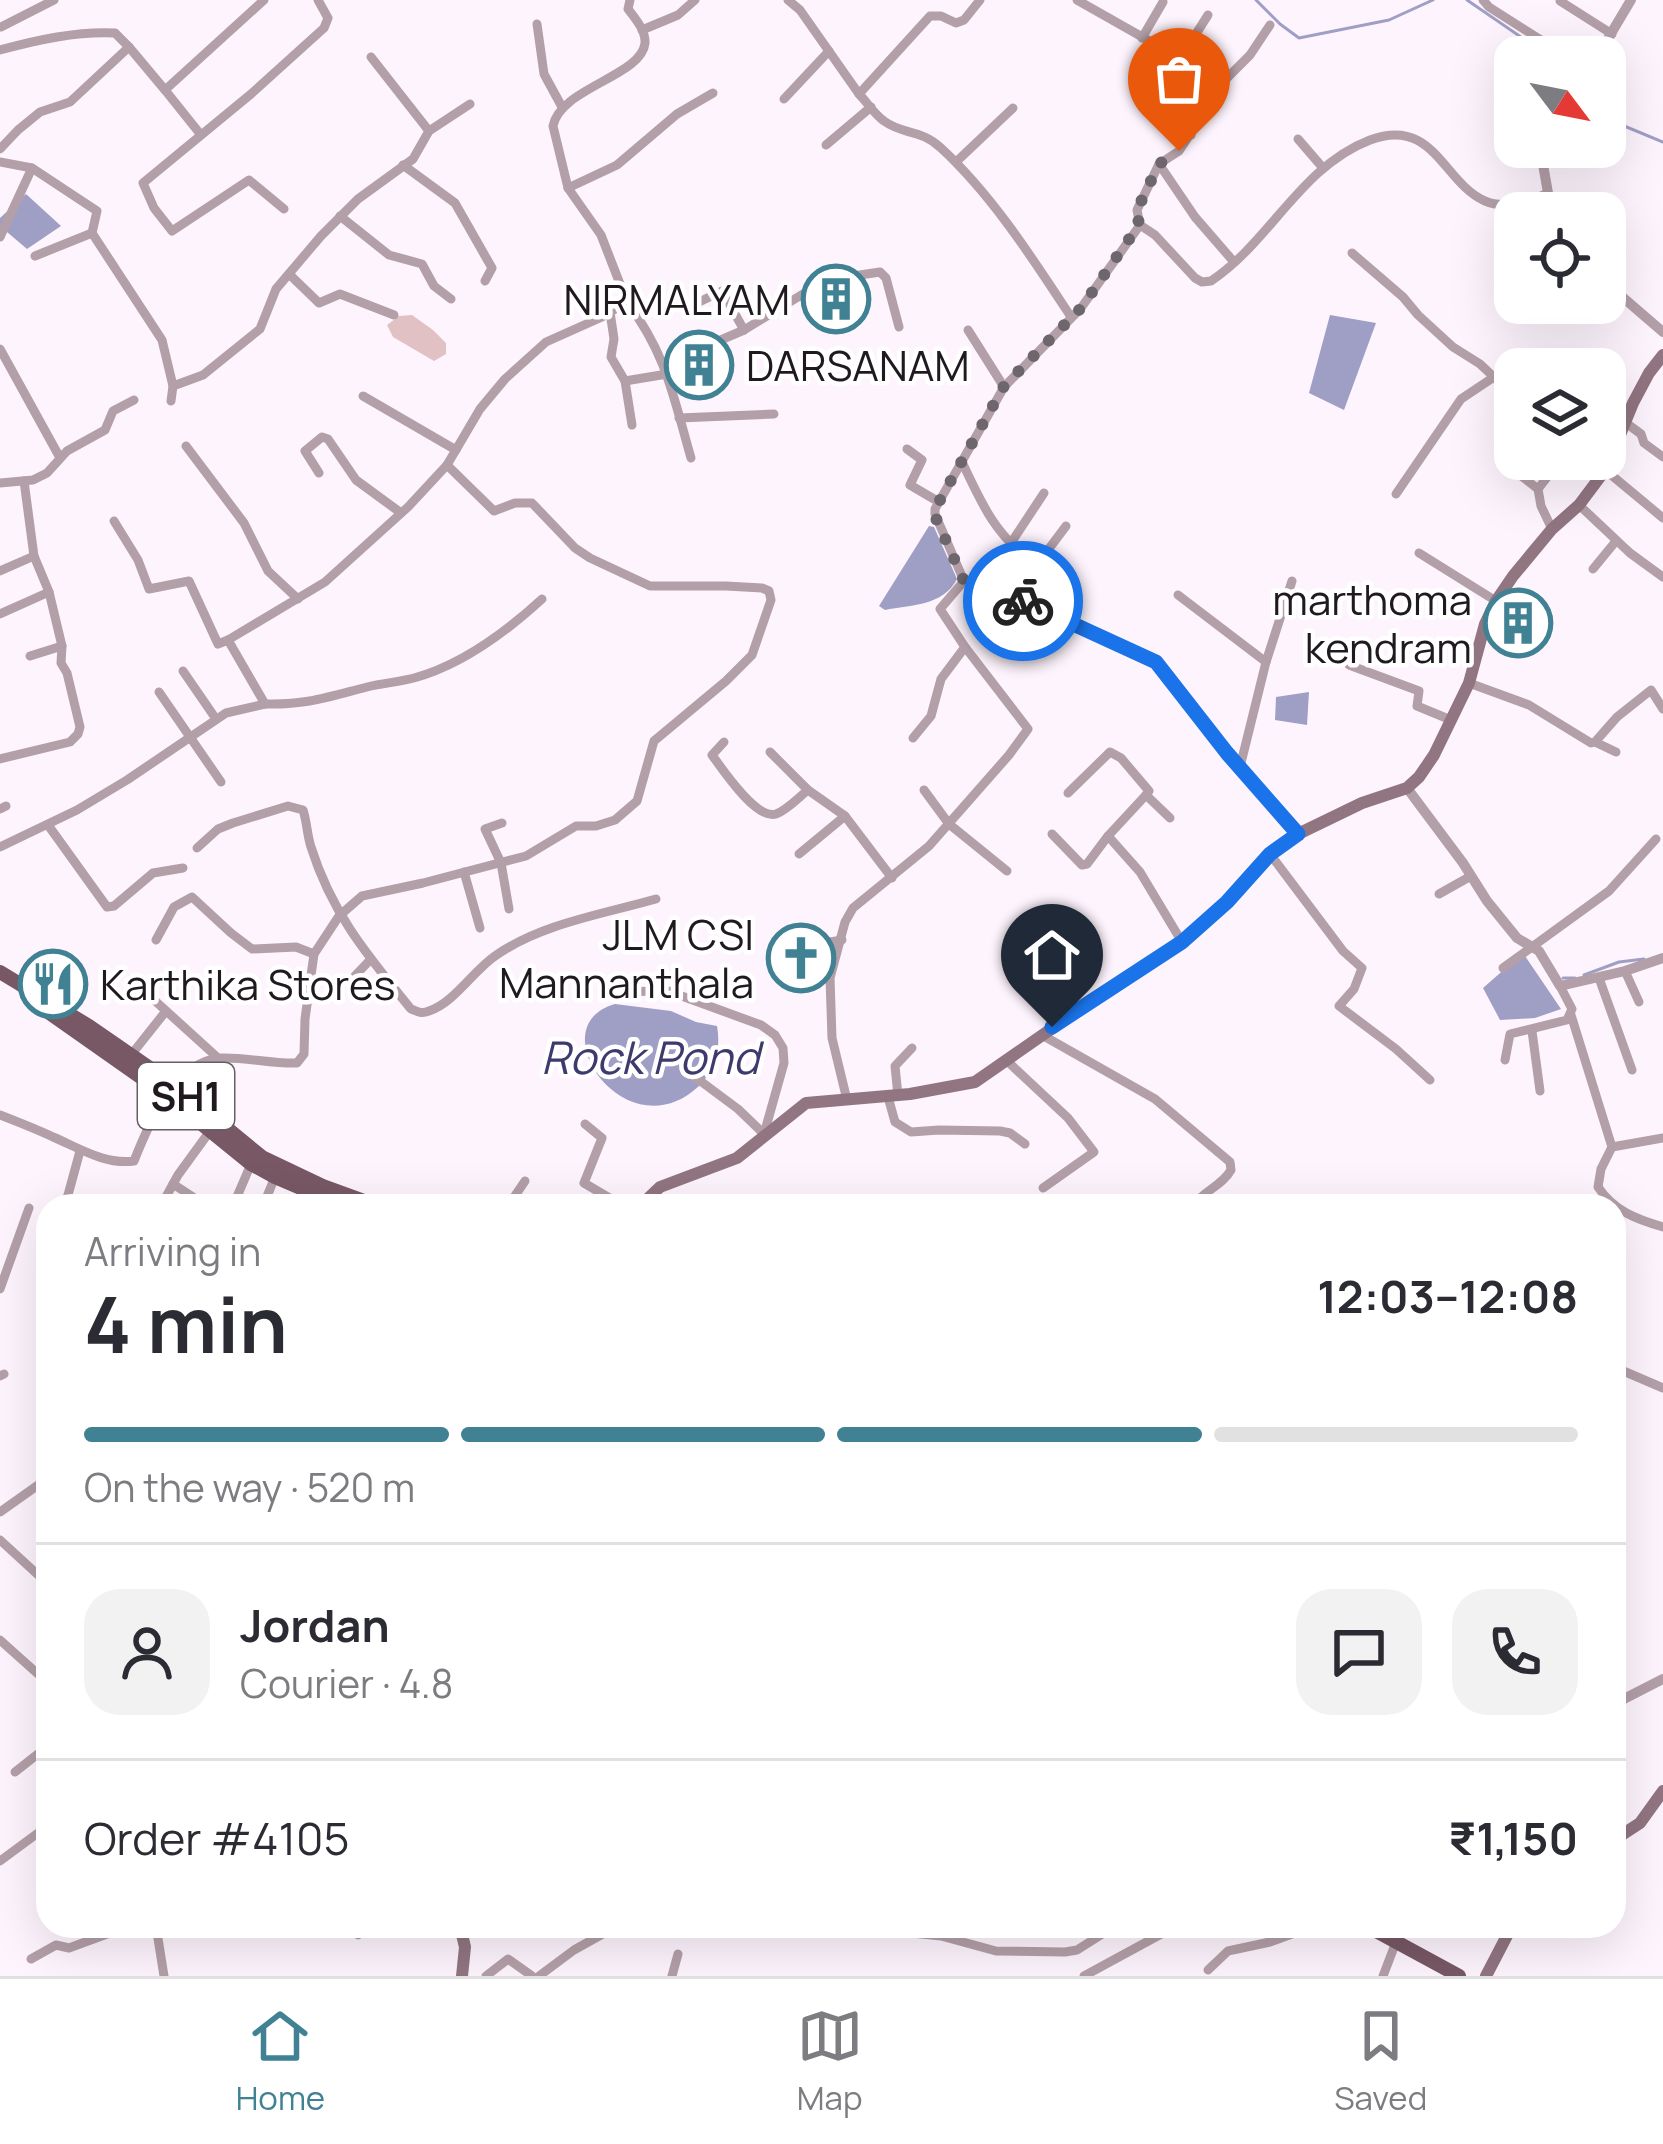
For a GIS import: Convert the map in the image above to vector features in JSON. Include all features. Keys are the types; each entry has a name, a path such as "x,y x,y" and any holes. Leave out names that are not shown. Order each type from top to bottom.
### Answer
{"main road":[{"path":"1626,423 1649,373 1663,355"},
{"path":"653,1194 736,1157 806,1103 893,1096 975,1082 1182,942 1270,854 1298,834 1362,803 1407,788 1426,768 1469,683 1496,602 1598,480"},
{"name":"SH1","path":"0,972 130,1055 250,1164 313,1194"},
{"name":"SH1","path":"0,983 169,1090 315,1194"},
{"path":"1626,1832 1640,1823 1663,1791"},
{"path":"462,1938 462,1976"},
{"path":"1390,1938 1459,1976"},
{"path":"1486,1976 1506,1938"}],"street":[{"path":"1,26 54,0"},
{"path":"165,90 264,0"},
{"path":"284,209 249,180 172,231 143,183 325,28 328,17 318,0"},
{"path":"630,0 628,9 642,30 642,52 562,107 553,126 568,188 601,235 627,302 649,331 666,369 691,458"},
{"path":"642,30 678,15 695,0"},
{"path":"788,0 883,121 927,136 956,162 1030,255 1071,317"},
{"path":"859,94 939,0"},
{"path":"930,16 956,23 980,0"},
{"path":"1077,0 1190,64 1159,114 1160,120 1191,135"},
{"path":"1483,0 1536,36"},
{"path":"1560,1 1612,34 1631,0"},
{"path":"1142,38 1163,2"},
{"path":"1180,59 1208,15"},
{"path":"537,24 544,74 562,107"},
{"path":"1270,25 1250,56 1227,78 1175,156 1159,164 1137,210 1139,225 1106,274 1004,386 934,514 964,581 1041,608 1156,662 1298,834"},
{"path":"1,26 28,43"},
{"path":"0,50 97,32 116,33 201,135"},
{"path":"0,149 40,112 70,102 129,47"},
{"path":"784,99 829,51"},
{"path":"370,57 429,131"},
{"path":"568,188 617,165 677,114 713,93"},
{"path":"173,386 203,375 260,329 276,289 340,216 413,159 429,131 470,104"},
{"path":"826,145 871,107"},
{"path":"956,162 1013,107"},
{"path":"1139,225 1202,282 1216,278 1322,168 1386,135 1409,138 1430,148 1468,189 1494,203"},
{"path":"1298,140 1322,168"},
{"path":"0,162 32,167 97,212 92,233 162,340 173,386 171,401"},
{"path":"1159,164 1195,217 1234,262"},
{"path":"403,165 454,203 492,268 484,281"},
{"path":"0,237 32,167"},
{"path":"340,216 389,255 422,264 434,286 452,299"},
{"path":"35,256 92,233"},
{"path":"1352,254 1494,377 1461,399 1396,494"},
{"path":"625,381 666,369 833,280 880,272 886,278 898,328"},
{"path":"289,274 319,303 340,294 394,315"},
{"path":"697,303 722,291 744,329"},
{"path":"1626,300 1663,332"},
{"path":"114,521 149,589 189,581 218,644 228,640 325,582 400,513 447,464 480,409 545,342 627,302"},
{"path":"610,312 611,357 625,381 632,425"},
{"path":"968,330 1004,386"},
{"path":"0,349 59,456"},
{"path":"363,396 455,450"},
{"path":"0,483 32,480 47,473 59,456 102,432 112,412 134,400"},
{"path":"680,418 773,414"},
{"path":"1626,423 1663,457"},
{"path":"319,473 304,451 322,437 356,480 400,513"},
{"path":"186,446 244,524 268,571 298,599"},
{"path":"907,449 922,460 910,485 939,502"},
{"path":"962,462 980,504 1010,546 1036,566 1066,526"},
{"path":"0,1115 80,1151 119,1162 134,1161 169,1090 195,1067 218,1058 292,1064 301,1060 314,954 339,916 362,896 526,856 576,826 615,820 638,801 654,740 752,655 771,599 769,591 650,586 575,548 532,503 514,503 494,511 447,464"},
{"path":"1526,480 1538,489 1552,530"},
{"path":"1538,489 1545,480"},
{"path":"1619,480 1663,518"},
{"path":"0,759 70,742 80,727 61,663 62,646 49,592 34,556 24,481"},
{"path":"1010,546 1044,493"},
{"path":"1579,505 1663,577"},
{"path":"1593,569 1616,541"},
{"path":"1419,553 1496,602"},
{"path":"0,571 34,556"},
{"path":"847,1100 832,1038 829,997 845,922 853,908 929,846 1028,729 940,609 964,581"},
{"path":"1240,767 1292,581"},
{"path":"0,614 49,592"},
{"path":"1178,595 1266,662"},
{"path":"0,847 127,780 226,713 265,704 318,702 418,677 466,656 512,626 542,599"},
{"path":"228,640 265,704"},
{"path":"31,656 62,646"},
{"path":"914,738 931,716 940,679 965,647"},
{"path":"1348,665 1419,691 1417,706 1451,720"},
{"path":"183,671 216,719"},
{"path":"1469,683 1529,705 1587,742 1616,752"},
{"path":"1595,742 1651,690 1663,709"},
{"path":"159,692 221,782"},
{"path":"724,742 712,754 760,812 778,813 808,790"},
{"path":"770,752 808,790 845,817 892,878"},
{"path":"1052,834 1082,866 1087,864 1149,790 1110,752 1068,793"},
{"path":"1407,788 1487,901 1517,938 1539,951 1572,1009 1567,1021 1510,1034 1505,1060"},
{"path":"924,790 949,824 1007,871"},
{"path":"1146,795 1170,818"},
{"path":"197,848 218,829 233,823 276,809 299,808 339,916 411,1009 427,1013 510,946 656,899"},
{"path":"799,854 845,817"},
{"path":"502,823 485,829 501,862 508,910"},
{"path":"48,825 107,907 153,873 184,868"},
{"path":"1108,836 1140,872 1182,942"},
{"path":"1503,968 1609,891 1656,839"},
{"path":"1270,854 1343,951 1362,968 1340,1006 1430,1080"},
{"path":"464,872 480,928"},
{"path":"1439,894 1471,876"},
{"path":"156,940 174,907 192,896 252,949 296,947 314,954"},
{"path":"783,950 842,940"},
{"path":"1559,986 1663,958"},
{"path":"351,980 371,959"},
{"path":"1625,971 1639,1002"},
{"path":"131,979 218,1058"},
{"path":"1598,979 1632,1070"},
{"path":"602,992 668,991 761,1024 782,1048 784,1063 764,1134 695,1077"},
{"path":"130,1055 166,1011"},
{"path":"1571,1015 1612,1148 1601,1169 1598,1187 1603,1194"},
{"path":"1532,1030 1540,1091"},
{"path":"1042,1034 1155,1099 1230,1162 1232,1170 1226,1179 1204,1194"},
{"path":"912,1048 895,1066 895,1122 911,1132 1000,1131 1024,1144"},
{"path":"1006,1060 1068,1118 1094,1152 1042,1188"},
{"path":"585,1124 602,1138 584,1183 603,1194"},
{"path":"168,1194 211,1131"},
{"path":"1612,1148 1663,1138"},
{"path":"68,1194 80,1151"},
{"path":"238,1194 250,1164"},
{"path":"268,1194 275,1178"},
{"path":"516,1194 525,1181"},
{"path":"173,1184 188,1194"},
{"path":"0,1289 29,1208"},
{"path":"1626,1213 1663,1227"},
{"path":"1626,1372 1663,1388"},
{"path":"0,1512 36,1486"},
{"path":"0,1540 36,1573"},
{"path":"0,1640 36,1672"},
{"path":"1626,1698 1663,1679"},
{"path":"15,1772 36,1755"},
{"path":"0,1861 36,1835"},
{"path":"32,1959 56,1945 69,1948 96,1938"},
{"path":"159,1938 164,1976"},
{"path":"486,1976 508,1959 536,1976 595,1938"},
{"path":"947,1938 996,1951 1065,1952 1096,1938"},
{"path":"1084,1976 1154,1938"},
{"path":"1208,1970 1228,1951 1281,1938"},
{"path":"1383,1976 1396,1941"},
{"path":"672,1976 678,1954"}],"shaded area":[{"path":"412,315 446,343 446,354 434,361 393,337 387,325 399,316"}],"water":[{"path":"26,194 61,226 27,249 0,226 0,218"},
{"path":"1330,315 1376,323 1344,410 1309,393"},
{"path":"929,526 934,527 957,579 935,599 885,610 879,606"},
{"path":"1309,692 1307,725 1275,720 1276,697"},
{"path":"1523,953 1561,1009 1535,1018 1500,1020 1483,988"},
{"name":"Rock Pond","path":"615,1004 671,1011 717,1026 716,1058 710,1073 672,1103 645,1105 620,1096 588,1058 585,1036 593,1017"}],"waterway":[{"path":"1256,0 1299,38 1389,20 1433,0"},
{"path":"1467,0 1519,36"},
{"path":"1626,127 1663,142"},
{"path":"1584,975 1644,959"},
{"path":"1563,978 1575,978"}],"way so far":[{"path":"1023,601 964,581 935,509 1004,386 1081,308 1139,225 1137,210 1159,164 1179,151"}],"place":[{"name":"NIRMALYAM","path":"836,299"},
{"name":"DARSANAM","path":"699,365"},
{"name":"marthoma kendram","path":"1518,623"},
{"name":"JLM CSI Mannanthala","path":"801,958"},
{"name":"Karthika Stores","path":"53,984"}],"route":[{"path":"1023,601 1156,662 1298,834 1270,854 1182,942 1052,1027"}]}
